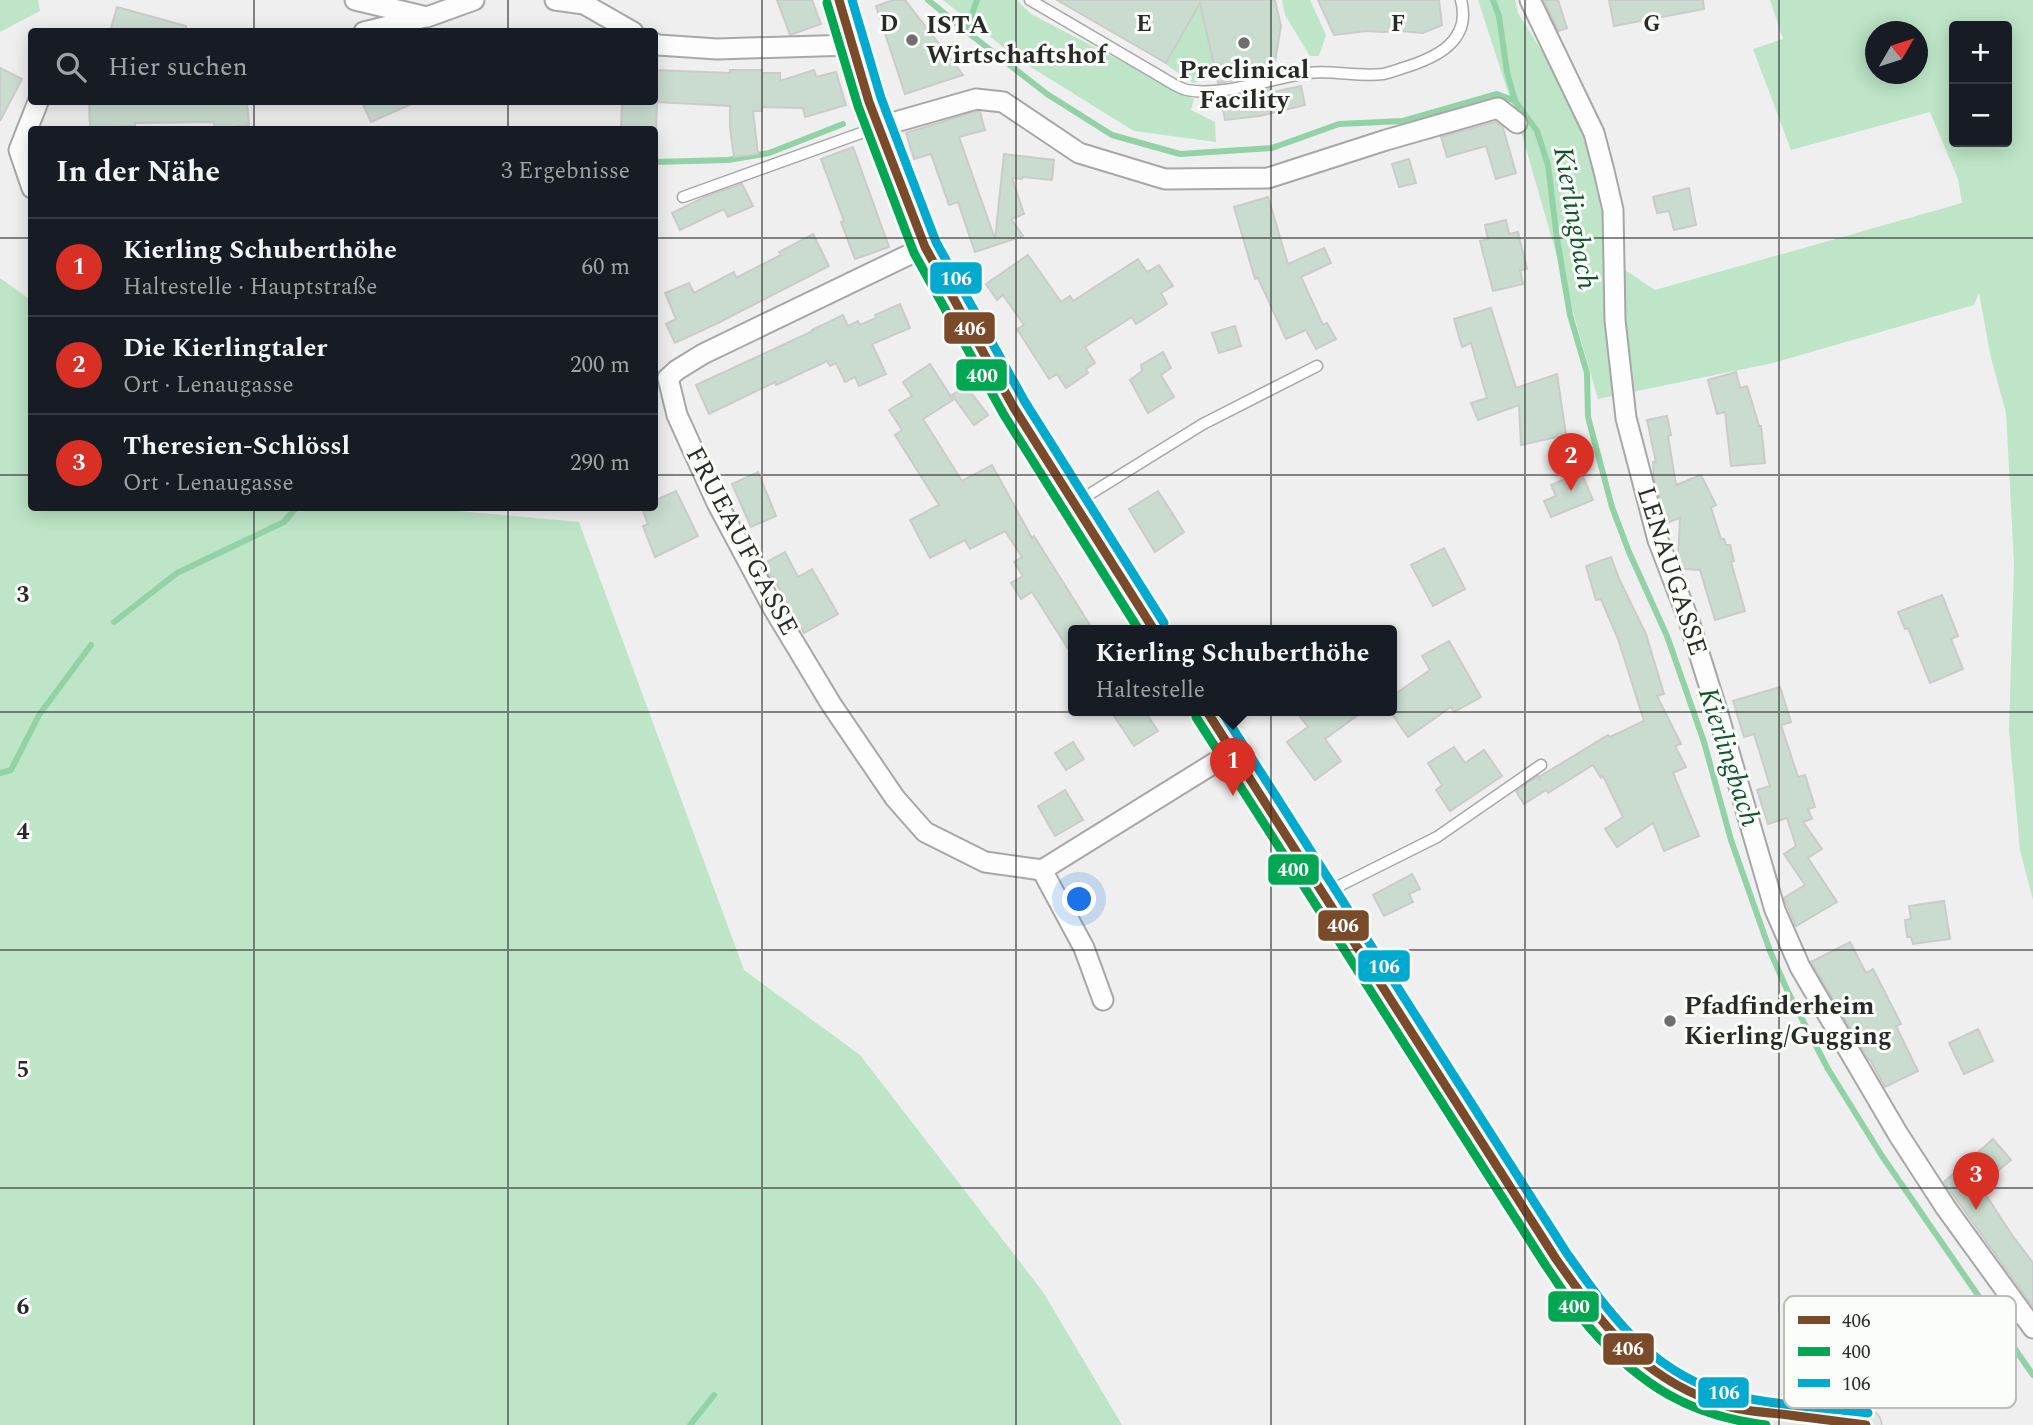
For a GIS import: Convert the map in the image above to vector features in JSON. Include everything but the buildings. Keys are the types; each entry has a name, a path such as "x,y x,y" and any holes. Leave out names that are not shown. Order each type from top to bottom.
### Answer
{"main road":[{"path":"839,0 878,127 925,247 1014,408 1151,625"},
{"path":"1210,716 1556,1259 1598,1318 1628,1350 1654,1372 1684,1389 1749,1418 1866,1425"}],"street":[{"path":"355,0 427,17"},
{"path":"381,28 427,17 474,0"},
{"path":"555,0 584,4 626,28"},
{"name":"LENAUGASSE","path":"1530,0 1594,133 1613,211 1615,320 1626,418 1658,540 1706,674 1775,910 1800,967 1898,1134 1946,1208 2010,1296"},
{"path":"658,45 717,49 852,45"},
{"path":"878,127 976,99 1003,102 1079,153 1164,179 1269,178 1386,140 1498,108 1517,123"},
{"path":"28,126 37,105"},
{"path":"28,127 19,149 28,176"},
{"name":"FRUEAUFGASSE","path":"925,247 703,354 677,370 661,373 677,415 718,503 772,606 831,704 895,798 925,832 985,862 1042,870"},
{"path":"1103,1000 1084,947 1042,870 1232,752"},
{"name":"LENAUGASSE","path":"2016,1305 2033,1328"}],"lane":[{"path":"1030,0 1163,78 1183,89 1195,91 1222,89 1310,73 1383,74 1413,65 1452,44 1462,27 1464,9 1461,0"},
{"path":"683,197 878,127"},
{"path":"1075,504 1203,424 1317,366"},
{"path":"1323,894 1437,837 1541,765"}],"green space":[{"path":"0,0 38,0 40,11 0,32"},
{"path":"943,0 1017,0 1031,14 1194,99 1191,110 1215,122 1216,142 1134,131 1021,61"},
{"path":"1072,0 1203,0 1203,16 1216,76 1193,83"},
{"path":"1282,0 1310,0 1326,35 1319,56 1310,56 1285,15"},
{"path":"1478,0 1515,0 1518,13 1553,69 1579,124 1622,268 1655,290 1962,203 1958,179 1930,112 1791,150 1753,49 1783,39 1770,0 2033,0 2033,900 2020,850 2009,731 2014,562 2006,413 1991,358 1979,293 1974,305 1773,363 1598,399 1523,138"},
{"path":"0,278 28,298 28,511 459,511 579,522 744,970 860,1055 1043,1292 1122,1425 0,1425"}],"waterway":[{"path":"928,0 966,31"},
{"path":"977,0 966,31 1047,94 1112,135 1180,154 1272,148 1339,124 1403,121 1497,94 1515,101"},
{"name":"Kierlingbach","path":"1493,0 1499,16 1507,72 1515,101 1537,131 1548,165 1570,315 1587,373 1588,417 1612,507 1667,636 1704,742 1731,840 1770,951 1828,1069 1882,1156 1979,1296"},
{"path":"658,162 728,160 769,153 843,124"},
{"path":"114,622 177,573 284,522 293,511"},
{"path":"0,773 11,770 39,715 91,645"},
{"name":"Kierlingbach","path":"2016,1350 2033,1375"},
{"path":"690,1425 714,1395"}],"transit line":[{"name":"406","path":"839,0 869,102 925,247 1014,408 1151,625"},
{"name":"106","path":"852,0 881,98 936,242 1025,402 1164,623"},
{"name":"400","path":"827,3 858,106 914,253 1004,415 1136,625"},
{"name":"406","path":"1210,716 1556,1259 1588,1304 1622,1343 1662,1376 1686,1390 1720,1404 1746,1410 1866,1425"},
{"name":"106","path":"1225,716 1566,1252 1613,1315 1650,1352 1693,1381 1735,1396 1784,1404"},
{"name":"400","path":"1196,717 1546,1266 1584,1321 1628,1366 1668,1394 1713,1414 1766,1425"},
{"name":"106","path":"1820,1408 1868,1413"}],"place":[{"name":"ISTA Wirtschaftshof","path":"912,40"},
{"name":"Preclinical Facility","path":"1244,43"},
{"name":"Die Kierlingtaler","path":"1571,491"},
{"name":"Kierling Schuberthöhe","path":"1233,796"},
{"name":"Pfadfinderheim Kierling/Gugging","path":"1670,1021"},
{"name":"Theresien-Schlössl","path":"1976,1210"}]}
